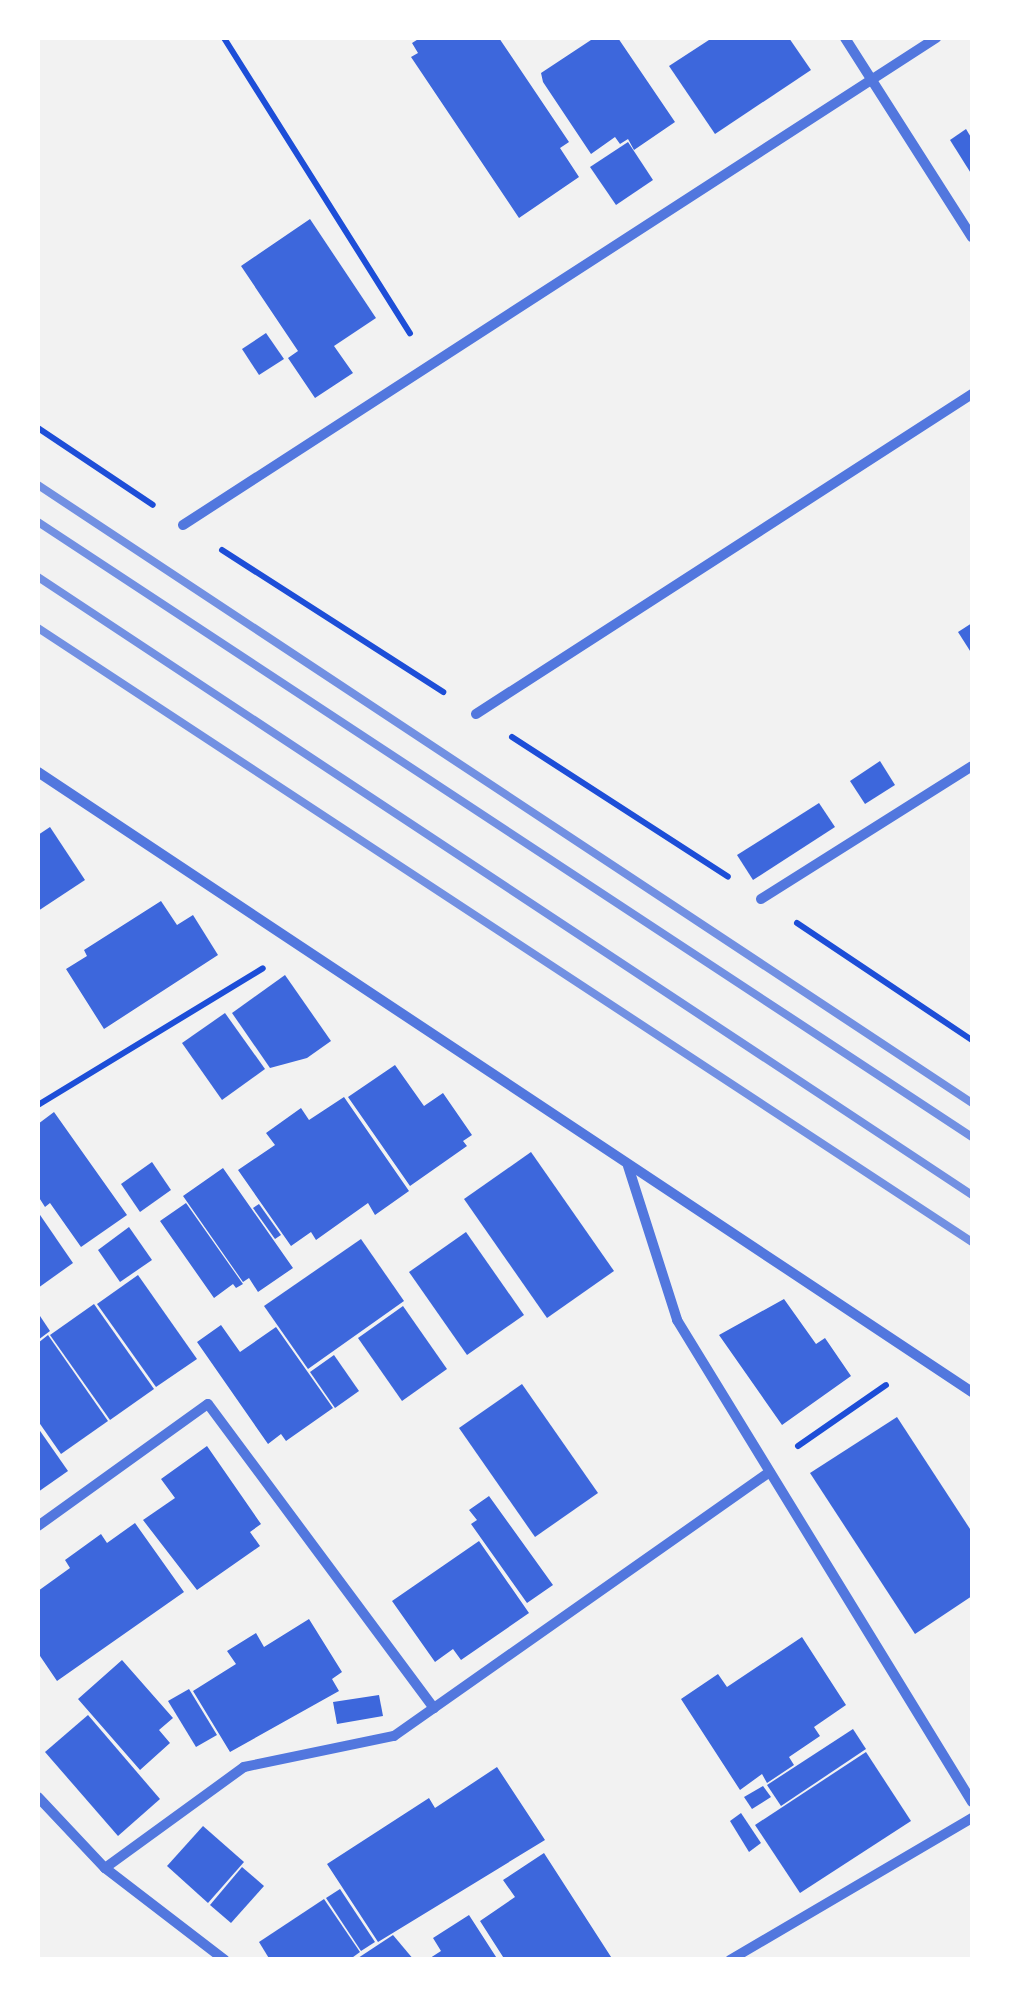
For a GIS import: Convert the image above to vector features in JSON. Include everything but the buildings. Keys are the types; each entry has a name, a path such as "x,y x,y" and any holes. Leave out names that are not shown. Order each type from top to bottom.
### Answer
{"street":[{"path":"845,38 972,237"},
{"path":"183,524 936,38"},
{"path":"476,714 972,394"},
{"path":"761,899 972,766"},
{"path":"38,772 920,1362 972,1392"},
{"path":"628,1166 677,1320 972,1802"},
{"path":"38,1526 208,1404 434,1708"},
{"path":"105,1868 244,1767 394,1736 768,1469"},
{"path":"38,1797 105,1868 224,1960"},
{"path":"730,1960 972,1818"}],"path":[{"path":"224,38 430,365"},
{"path":"38,428 972,1040"},
{"path":"38,1105 300,946"},
{"path":"768,1469 920,1362"}],"railway":[{"path":"38,485 972,1103"},
{"path":"38,522 972,1137"},
{"path":"38,577 972,1195"},
{"path":"38,628 972,1242"}]}
